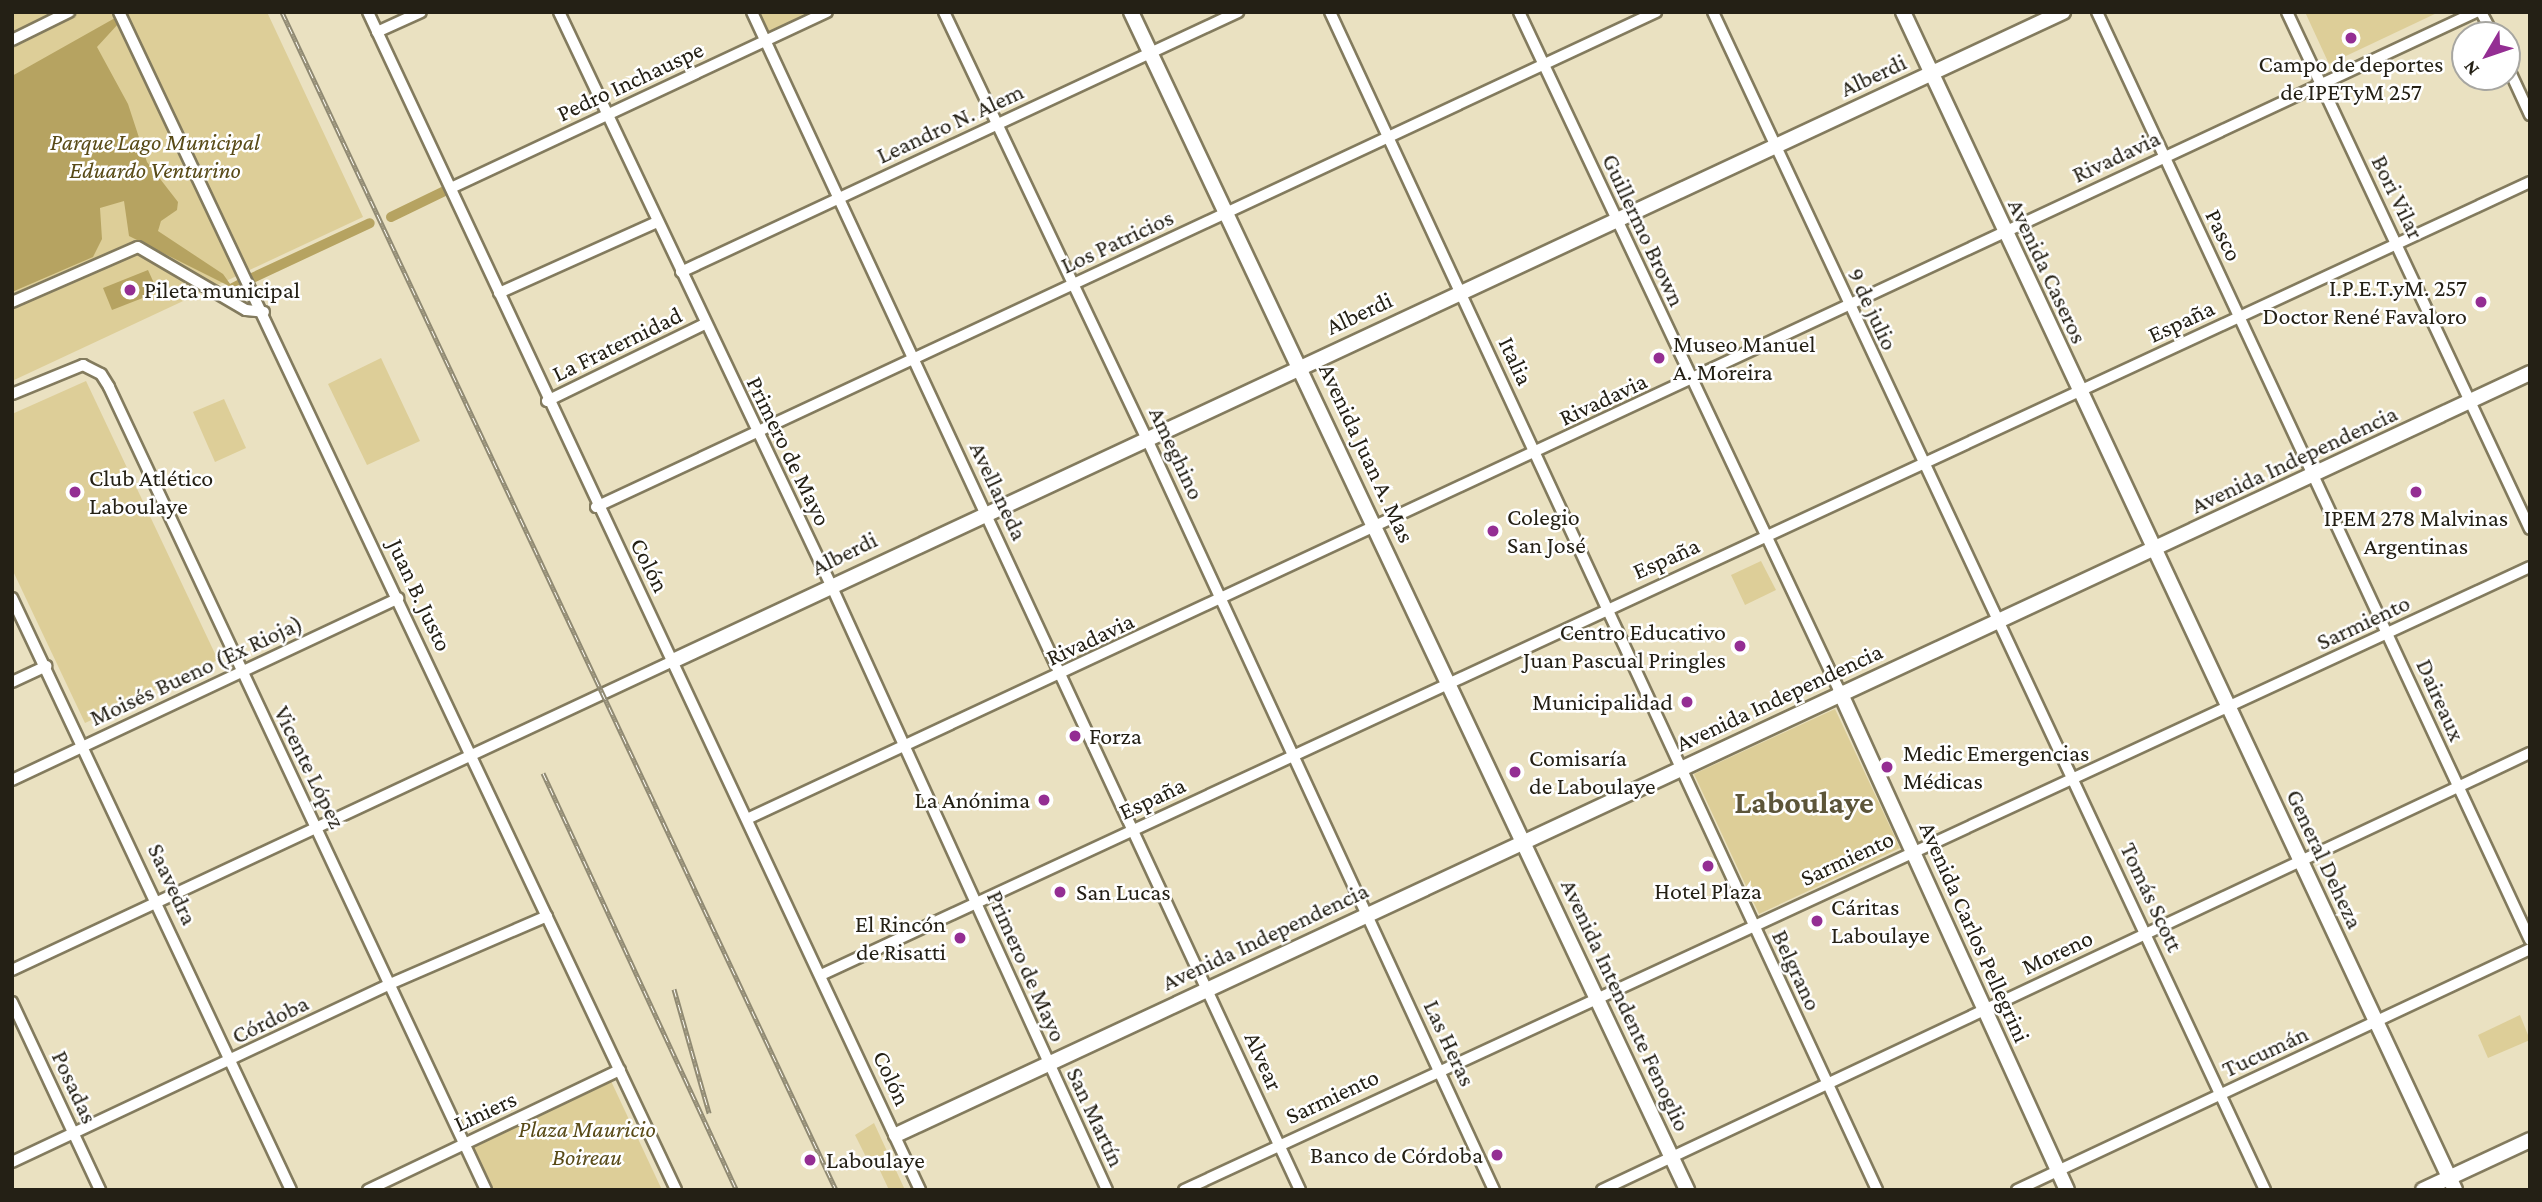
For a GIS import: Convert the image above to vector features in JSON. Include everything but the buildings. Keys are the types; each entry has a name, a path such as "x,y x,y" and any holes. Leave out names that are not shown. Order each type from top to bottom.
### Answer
{"main road":[{"name":"Avenida Juan A. Mas","path":"1131,12 1301,365 1523,839"},
{"name":"Avenida Caseros","path":"1903,12 2153,548"},
{"name":"Alberdi","path":"675,660 985,512 2063,12"},
{"name":"Avenida Independencia","path":"896,1135 1523,839 1840,692 2000,622 2153,548 2314,477 2530,373"},
{"name":"General Deheza","path":"2153,548 2452,1184"},
{"name":"Avenida Carlos Pellegrini","path":"1840,692 2067,1190"},
{"name":"Avenida Intendente Fenoglio","path":"1523,839 1687,1190"},
{"path":"2423,1190 2452,1184 2530,1140"}],"street":[{"path":"12,40 69,12"},
{"name":"Colón","path":"368,12 596,507 675,660 920,1190"},
{"path":"377,32 421,12"},
{"name":"Primero de Mayo","path":"559,12 756,433 831,585 977,903 1046,1062"},
{"name":"Avellaneda","path":"752,12 985,512 1064,674 1208,987"},
{"name":"Pedro Inchauspe","path":"451,188 827,12"},
{"name":"Ameghino","path":"944,12 1223,601 1367,914"},
{"name":"Leandro N. Alem","path":"681,272 1238,12"},
{"name":"Italia","path":"1330,12 1386,138 1680,767"},
{"name":"Guillermo Brown","path":"1520,12 1615,219 1840,692"},
{"name":"Los Patricios","path":"596,507 1656,12"},
{"name":"9 de julio","path":"1713,12 1848,306 2000,622"},
{"name":"Pasco","path":"2097,12 2314,477"},
{"name":"Bori Vilar","path":"2287,12 2530,529"},
{"name":"Rivadavia","path":"747,819 1223,601 2004,230 2476,12"},
{"name":"Juan B. Justo","path":"122,15 676,1190"},
{"path":"2519,91 2530,115"},
{"name":"España","path":"821,975 1451,684 1606,608 1924,465 2530,183"},
{"path":"499,293 657,222"},
{"path":"12,302 138,247 246,310 264,312"},
{"name":"La Fraternidad","path":"547,401 705,324"},
{"name":"Vicente López","path":"12,394 70,367 91,366 109,387 239,671 318,830 486,1190"},
{"name":"Daireaux","path":"2314,477 2530,940"},
{"name":"Sarmiento","path":"1184,1190 1439,1069 1599,999 1914,850 2530,567"},
{"name":"Saavedra","path":"12,598 160,904 291,1190"},
{"name":"Moisés Bueno (Ex Rioja)","path":"12,780 398,598"},
{"name":"Tomás Scott","path":"2000,622 2265,1190"},
{"path":"12,970 160,904 675,660"},
{"path":"12,682 46,666"},
{"name":"Moreno","path":"1602,1190 2530,753"},
{"name":"Belgrano","path":"1680,767 1877,1190"},
{"name":"Las Heras","path":"1367,914 1494,1190"},
{"name":"Córdoba","path":"12,1162 390,984 547,916"},
{"name":"Tucumán","path":"2017,1190 2530,949"},
{"name":"Alvear","path":"1208,987 1300,1190"},
{"name":"Posadas","path":"12,1002 100,1190"},
{"name":"San Martín","path":"1046,1062 1107,1190"},
{"name":"Liniers","path":"368,1190 620,1070"}],"green space":[{"name":"Parque Lago Municipal Eduardo Venturino","path":"12,12 267,12 363,217 12,381"},
{"path":"759,12 812,12 769,33"},
{"name":"Campo de deportes de IPETyM 257","path":"2305,12 2439,12 2329,64"},
{"path":"381,358 420,441 367,465 328,384"},
{"name":"Club Atlético Laboulaye","path":"86,381 218,660 85,723 12,569 12,414"},
{"path":"224,399 246,448 215,462 193,412"},
{"path":"1761,561 1776,590 1745,605 1731,575"},
{"path":"1835,709 1900,848 1759,914 1694,774"},
{"path":"2520,1015 2530,1040 2488,1058 2478,1035"},
{"name":"Plaza Mauricio Boireau","path":"611,1081 662,1190 493,1190 472,1145"},
{"path":"874,1123 905,1190 889,1190 875,1160 869,1163 855,1135"}],"shaded area":[{"path":"115,18 119,23 97,47 128,104 147,162 178,202 177,210 161,221 158,231 223,274 233,288 129,236 124,201 100,208 102,239 93,257 12,292 12,76"},
{"name":"Pileta municipal","path":"148,270 158,292 112,310 103,288"}],"waterway":[{"path":"391,217 451,188"},
{"path":"250,279 370,223"},
{"path":"233,288 239,285"}],"railway":[{"path":"282,12 836,1190"},
{"path":"543,773 737,1190"},
{"path":"674,989 709,1113"}],"place":[{"name":"Campo de deportes de IPETyM 257","path":"2351,38"},
{"name":"Pileta municipal","path":"130,290"},
{"name":"I.P.E.T.yM. 257 Doctor René Favaloro","path":"2481,302"},
{"name":"Museo Manuel A. Moreira","path":"1659,358"},
{"name":"Club Atlético Laboulaye","path":"75,492"},
{"name":"IPEM 278 Malvinas Argentinas","path":"2416,492"},
{"name":"Colegio San José","path":"1493,531"},
{"name":"Centro Educativo Juan Pascual Pringles","path":"1740,646"},
{"name":"Municipalidad","path":"1687,702"},
{"name":"Forza","path":"1075,736"},
{"name":"Medic Emergencias Médicas","path":"1887,767"},
{"name":"Comisaría de Laboulaye","path":"1515,772"},
{"name":"La Anónima","path":"1044,800"},
{"name":"Hotel Plaza","path":"1708,866"},
{"name":"San Lucas","path":"1060,892"},
{"name":"Cáritas Laboulaye","path":"1817,921"},
{"name":"El Rincón de Risatti","path":"960,938"},
{"name":"Banco de Córdoba","path":"1497,1155"},
{"name":"Laboulaye","path":"810,1160"}],"district":[{"name":"Laboulaye","path":"1804,802"}]}
